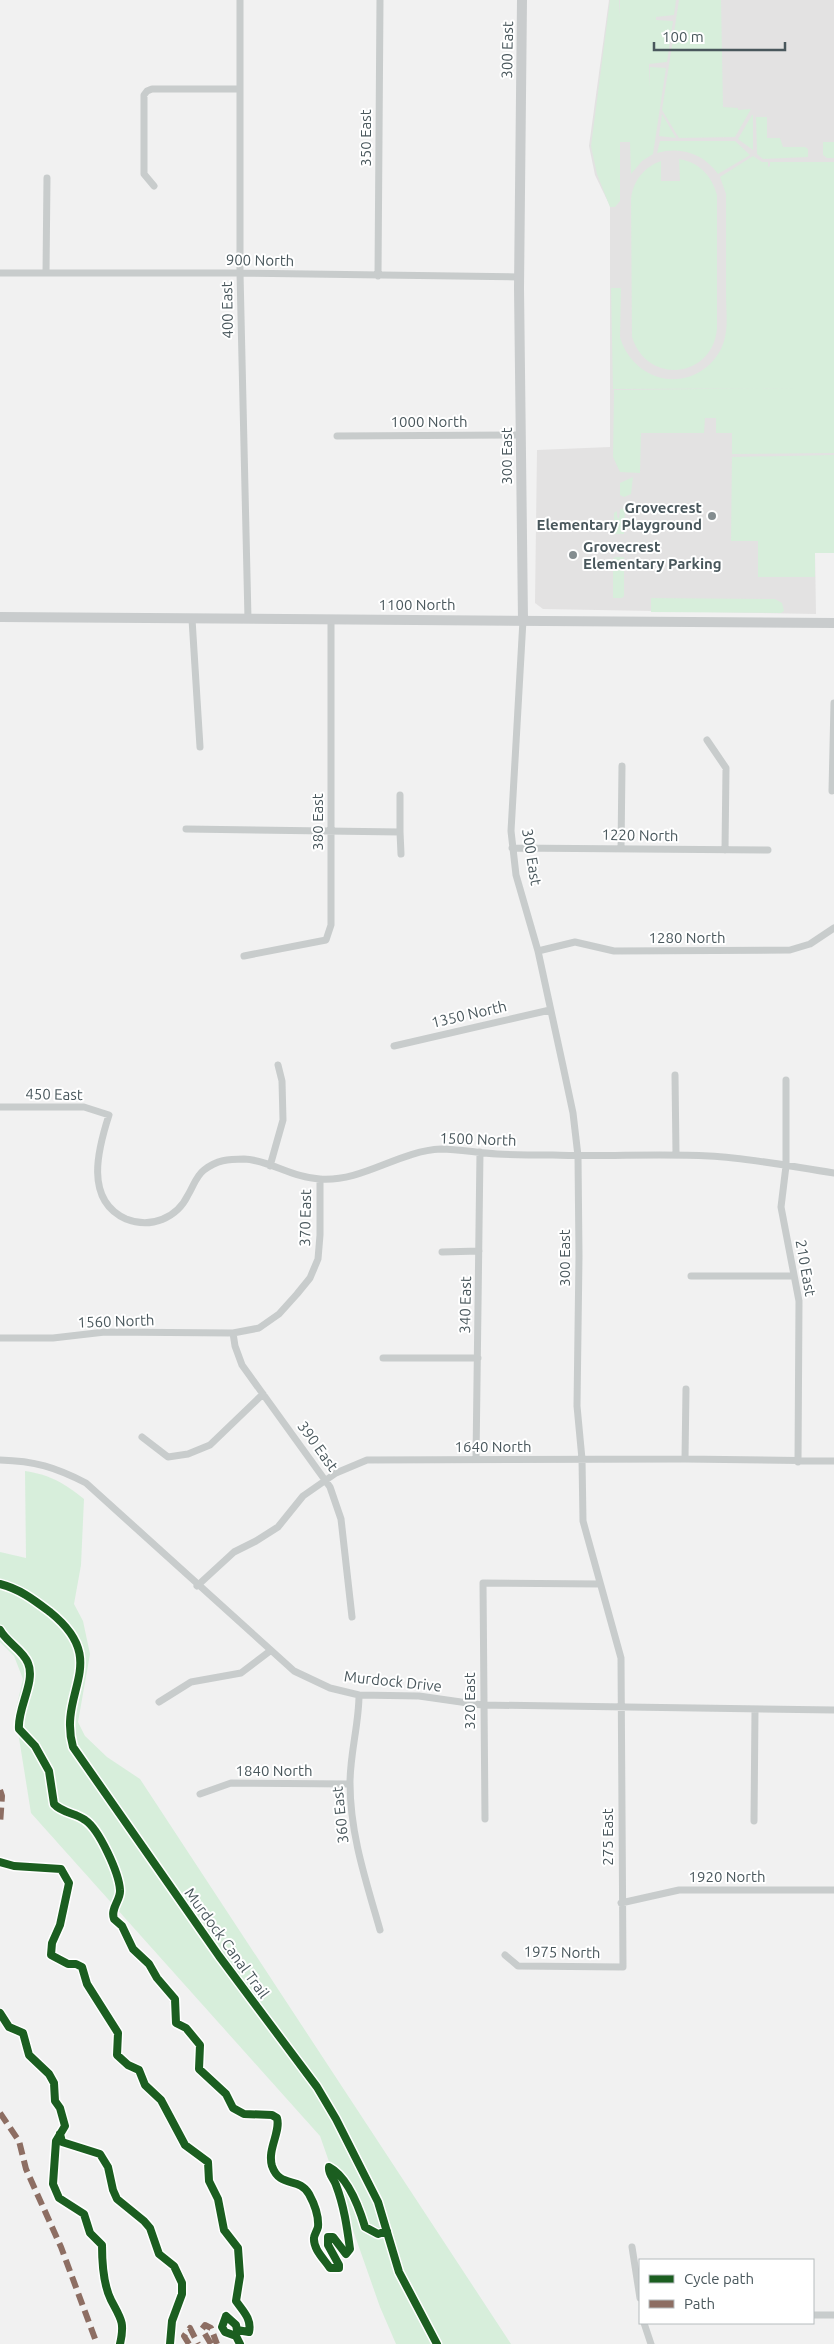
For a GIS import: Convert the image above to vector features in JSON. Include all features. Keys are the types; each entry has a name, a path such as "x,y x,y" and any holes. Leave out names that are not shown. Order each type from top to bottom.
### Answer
{"street":[{"name":"400 East","path":"240,0 240,273 248,619"},
{"name":"350 East","path":"378,276 380,0"},
{"name":"300 East","path":"522,0 519,277 523,620 511,831 516,875 538,951 573,1114 578,1156 577,1406 582,1459 582,1521 621,1658 621,1708"},
{"path":"154,186 144,174 144,95 147,91 152,89 240,89"},
{"path":"46,178 46,274"},
{"name":"900 North","path":"0,273 240,273 519,277"},
{"name":"1000 North","path":"337,436 521,435"},
{"name":"1100 North","path":"0,617 834,623"},
{"name":"380 East","path":"244,956 326,940 332,925 331,618"},
{"path":"192,619 200,747"},
{"path":"832,791 834,703"},
{"path":"707,740 726,768 725,850"},
{"path":"621,849 622,766"},
{"path":"400,795 401,854"},
{"path":"186,829 400,832"},
{"name":"1220 North","path":"512,848 768,850"},
{"name":"1280 North","path":"538,951 575,942 614,951 790,950 810,944 834,928"},
{"name":"1350 North","path":"394,1046 550,1010"},
{"path":"270,1166 283,1120 282,1081 278,1065"},
{"path":"675,1075 676,1154"},
{"name":"210 East","path":"786,1080 786,1166 781,1207 799,1301 798,1462"},
{"name":"450 East","path":"0,1107 84,1107 109,1115 97,1160 96,1174 104,1200 114,1211 126,1219"},
{"name":"1500 North","path":"126,1219 140,1223 156,1223 170,1216 181,1208 202,1171 222,1159 248,1159 300,1176 320,1179 340,1179 359,1174 410,1154 440,1149 495,1154 578,1156 676,1154 712,1156 834,1173"},
{"name":"340 East","path":"476,1459 480,1152"},
{"name":"370 East","path":"234,1333 259,1328 280,1314 310,1278 318,1260 320,1179"},
{"path":"442,1252 479,1251"},
{"path":"691,1276 794,1276"},
{"name":"1560 North","path":"0,1338 53,1338 105,1332 234,1333"},
{"name":"390 East","path":"234,1333 235,1346 242,1365 327,1480 341,1519 352,1617"},
{"path":"383,1358 478,1358"},
{"path":"685,1459 686,1389"},
{"path":"142,1437 168,1457 188,1454 210,1445 263,1394"},
{"name":"1640 North","path":"198,1586 234,1552 278,1527 303,1496 336,1474 367,1460 685,1459 834,1461"},
{"name":"Murdock Drive","path":"0,1460 24,1461 57,1468 86,1483 294,1671 330,1688 359,1694 419,1696 482,1705 834,1710"},
{"name":"320 East","path":"484,1819 482,1705 483,1582 600,1584"},
{"path":"159,1702 191,1682 241,1673 270,1650"},
{"name":"360 East","path":"359,1694 359,1717 350,1784 354,1834 380,1930"},
{"name":"275 East","path":"621,1708 622,1967"},
{"path":"754,1821 755,1710"},
{"name":"1840 North","path":"200,1794 231,1783 350,1784"},
{"name":"1920 North","path":"621,1903 679,1890 834,1890"},
{"name":"1975 North","path":"505,1955 518,1966 622,1967"},
{"path":"632,2247 639,2292"},
{"path":"814,2315 834,2315"},
{"path":"644,2324 651,2344"}],"shaded area":[{"path":"609,0 834,0 834,553 815,553 816,614 543,609 535,603 537,450 610,447 610,206 595,175 589,146"}],"green space":[{"path":"610,0 619,0 619,16 620,0 676,0 674,15 656,17 656,20 673,21 667,62 649,64 649,87 650,67 666,68 653,154 642,161 631,174 630,142 620,142 620,201 615,207 610,207 597,174 591,146"},
{"path":"679,0 721,0 723,107 738,108 738,110 751,109 735,137 679,138 662,110"},
{"path":"662,114 676,138 659,136"},
{"path":"753,115 753,150 738,139"},
{"path":"756,117 767,117 767,138 780,138 783,147 805,147 808,149 808,157 763,159 757,154"},
{"path":"660,141 735,141 750,155 718,174 706,161 691,153 666,151 657,153"},
{"path":"823,142 834,142 834,158 827,158 823,155"},
{"path":"753,156 762,162 768,162 768,167 770,162 834,162 834,453 732,454 732,433 716,433 716,418 705,418 704,433 641,433 640,473 620,472 613,457 614,390 798,388 613,389 611,288 621,288 620,337 622,344 634,362 645,371 658,377 680,379 700,372 709,365 722,348 727,322 726,194 720,177"},
{"path":"679,159 693,163 704,171 712,182 717,195 717,329 713,346 704,358 692,366 678,370 664,369 651,363 640,352 632,337 631,199 634,186 640,176 649,167 661,161 661,181 680,181"},
{"path":"834,455 834,553 815,553 815,577 758,577 758,541 731,541 732,457"},
{"path":"633,477 631,494 624,497 620,495 620,483"},
{"path":"625,507 624,534 614,534 614,513 617,511 619,519 620,510"},
{"path":"615,557 624,557 624,596 622,598 613,598 613,559"},
{"path":"651,598 775,599 782,603 784,611 781,613 651,612"},
{"path":"25,1471 57,1480 84,1499 81,1565 74,1604 83,1621 90,1654 78,1722 85,1736 107,1757 140,1779 511,2344 396,2344 380,2307 320,2136 31,1813 15,1713 23,1679 14,1656 0,1642 0,1552 26,1558"}],"marked path":[{"path":"0,1790 2,1796 0,1825"},
{"path":"0,2113 19,2141 26,2169 61,2247 97,2344"},
{"path":"211,2344 202,2329 205,2325 211,2328 217,2344"},
{"path":"189,2344 184,2336 190,2328 198,2344"}],"cycle path":[{"name":"Murdock Canal Trail","path":"0,1584 20,1592 50,1612 68,1630 78,1646 79,1677 71,1709 70,1727 73,1747 219,1956 317,2087 336,2119 378,2202 399,2272 437,2344"},
{"path":"0,1630 26,1658 30,1670 19,1729 35,1746 49,1771 54,1804 85,1820 102,1842 119,1882 120,1894 113,1911 114,1919 122,1926 133,1949 149,1964 157,1978 175,1999 176,2023 186,2028 200,2045 199,2069 226,2094 233,2108 244,2114 272,2115 277,2118 277,2129 271,2153 272,2166 280,2178 300,2185 309,2194 318,2218 318,2227 314,2238 315,2246 330,2268 339,2268 339,2265 328,2245 328,2237 333,2237 346,2254 350,2249 341,2201 329,2172 329,2167 342,2178 352,2193 365,2227 378,2234 387,2231"},
{"path":"0,1862 14,1866 61,1869 69,1883 60,1925 52,1943 51,1955 68,1964 76,1964 82,1967 87,1984 118,2033 117,2055 128,2065 139,2070 145,2085 161,2100 185,2145 208,2162 209,2181 218,2199 224,2230 238,2248 240,2276 236,2301 246,2315 250,2327 249,2332 237,2330 236,2325 226,2316 222,2327 225,2332 236,2336 240,2344"},
{"path":"0,2013 9,2027 23,2033 29,2055 49,2074 54,2083 55,2101 60,2108 65,2126 56,2141 53,2184 59,2198 84,2214 90,2233 102,2245 106,2287 120,2316 122,2325 120,2344"},
{"path":"60,2134 62,2142 100,2154 108,2167 117,2199 150,2228 159,2254 174,2266 182,2283 182,2294 172,2321 170,2344"}],"place":[{"name":"Grovecrest Elementary Playground","path":"712,516"},
{"name":"Grovecrest Elementary Parking","path":"573,555"}]}
